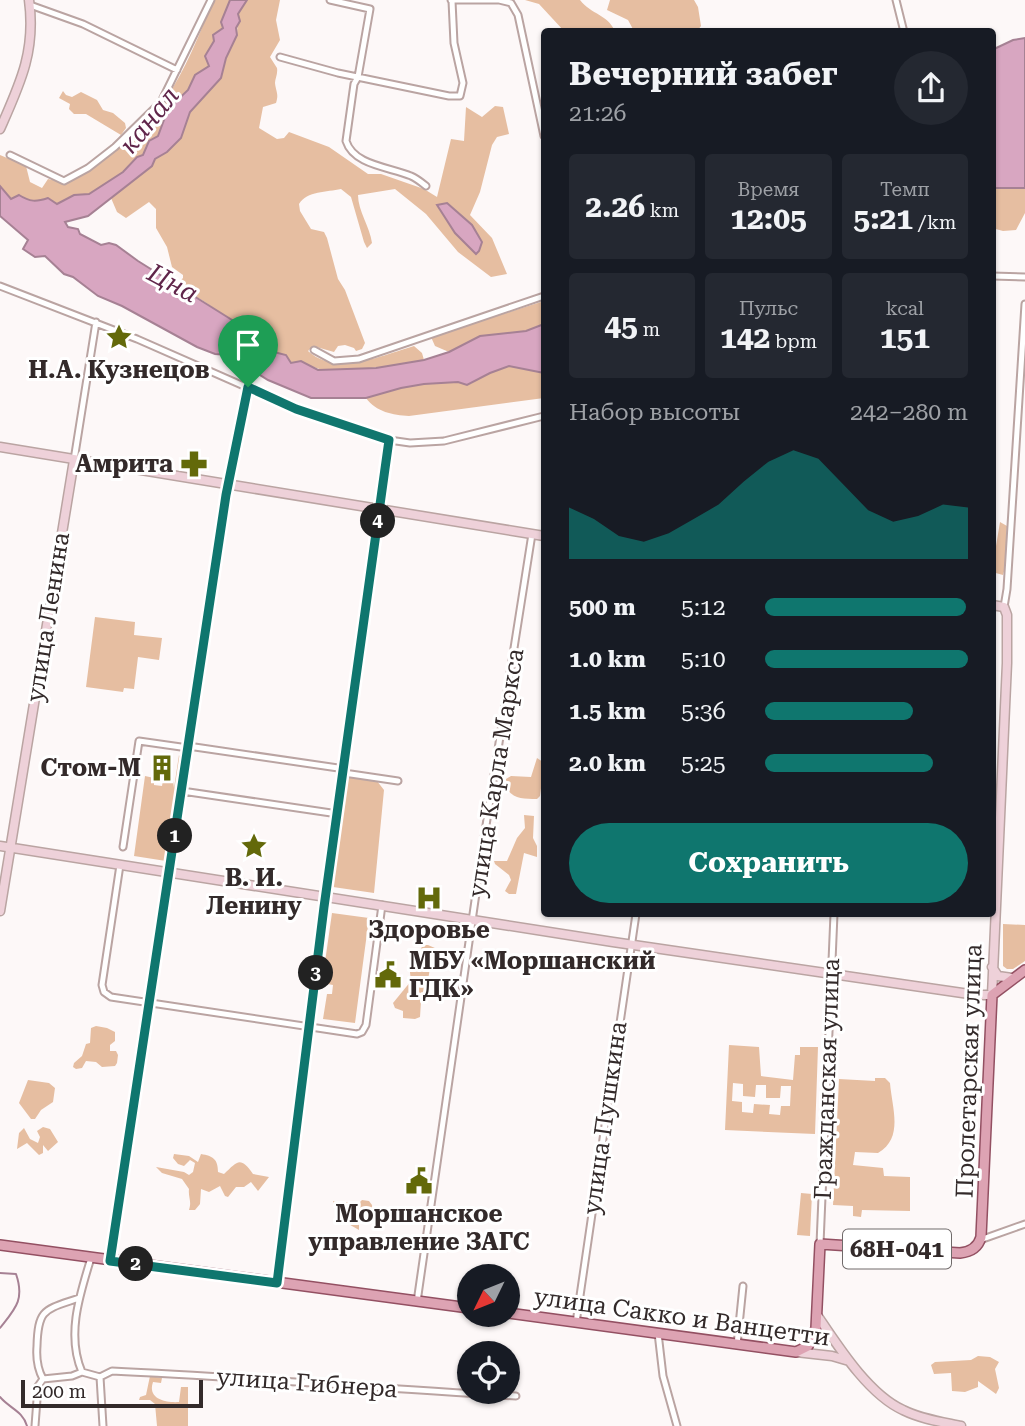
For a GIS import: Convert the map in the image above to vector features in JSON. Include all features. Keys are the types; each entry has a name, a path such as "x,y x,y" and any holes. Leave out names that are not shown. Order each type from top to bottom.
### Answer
{"main road":[{"path":"992,995 1025,970"},
{"name":"Пролетарская улица","path":"981,1240 992,995"},
{"name":"68Н-041","path":"796,1352 812,1342 817,1315 820,1244 960,1253 973,1250 981,1240"},
{"path":"0,1245 457,1307"},
{"name":"улица Сакко и Ванцетти","path":"520,1315 796,1352"}],"street":[{"path":"10,155 64,181 88,168 115,147 161,102 211,0"},
{"path":"330,0 370,9 358,77 355,81 346,141 348,148 360,157 412,176 426,186"},
{"path":"280,57 358,77 460,96 463,83 454,43 451,1 499,0 511,3 518,15 541,122"},
{"path":"896,0 903,28"},
{"path":"0,129 26,68 31,27 29,3 83,24 177,70"},
{"path":"996,276 1025,277"},
{"path":"0,286 96,322 296,409 389,440 410,443 444,441 541,417"},
{"path":"314,350 334,360 359,359 541,297"},
{"name":"Пролетарская улица","path":"996,886 1007,663 1007,615 1004,607 1025,304"},
{"name":"улица Ленина","path":"0,911 96,322"},
{"path":"110,1261 228,485 248,387"},
{"path":"277,1283 326,897 389,440"},
{"path":"0,447 541,535"},
{"name":"улица Карла Маркса","path":"417,1302 533,534"},
{"path":"996,606 1004,607"},
{"path":"122,848 139,741 398,781"},
{"path":"182,791 338,814"},
{"path":"0,846 832,975 992,995"},
{"path":"120,865 102,985 104,992 111,997 150,1003 357,1034 362,1032 366,1025 382,905"},
{"name":"улица Пушкина","path":"576,1322 635,917"},
{"name":"Гражданская улица","path":"820,1244 834,917"},
{"name":"Пролетарская улица","path":"992,995 994,917"},
{"path":"992,967 1002,978 1012,978"},
{"path":"981,1240 1025,1224"},
{"path":"82,1371 77,1359 75,1314 91,1258"},
{"path":"737,1345 743,1286"},
{"path":"43,1379 38,1371 36,1358 38,1321 43,1314 58,1305 79,1298"},
{"path":"817,1315 851,1363 879,1392 901,1409 918,1416 961,1426"},
{"path":"658,1334 663,1376 677,1426"},
{"name":"улица Сакко и Ванцетти","path":"796,1352 832,1356 851,1363"},
{"path":"43,1379 72,1376 82,1371 100,1377 103,1426"},
{"name":"улица Гибнера","path":"100,1377 112,1371 257,1378 457,1393"},
{"path":"36,1426 38,1387 43,1379"}],"shaded area":[{"path":"214,0 230,0 223,28 205,56 209,66 195,75 188,90 168,109 158,136 146,146 143,155 89,194 74,195 56,204 48,198 33,201 19,195 11,199 0,186 0,155 26,166 30,182 42,188 48,179 66,183 106,158 132,136 155,113 179,77"},
{"path":"247,0 280,0 276,20 280,40 270,57 277,68 277,100 276,103 263,107 259,128 277,139 284,138 289,132 329,147 368,174 381,174 424,189 437,197 451,139 464,141 466,107 482,117 495,106 503,107 509,134 497,137 492,145 480,192 470,215 492,238 507,274 491,277 458,252 426,214 395,189 358,195 372,243 367,248 351,197 341,189 312,194 299,204 300,211 311,229 324,232 327,238 338,279 345,290 365,343 362,349 356,351 345,345 338,346 334,352 313,346 308,351 319,359 346,363 360,362 414,346 422,353 424,360 376,368 340,370 323,370 301,363 291,363 286,355 270,351 205,302 176,285 183,275 172,267 167,247 156,228 156,209 149,202 126,218 117,212 111,198 152,166 155,159 181,138 190,112 221,78 226,58 237,35 238,14"},
{"path":"525,0 580,0 614,28 561,28 539,4"},
{"path":"610,0 694,0 701,26 632,28 628,20 607,10"},
{"path":"63,91 72,97 81,92 97,100 103,110 113,113 125,123 126,128 121,135 86,114 74,114 69,109 70,104 59,98"},
{"path":"996,188 1025,188 1025,213 1016,230 996,229"},
{"path":"541,302 541,325 526,331 480,336 449,352 435,346 431,337"},
{"path":"509,366 541,372 541,398 409,416 385,412 366,398 430,383 456,382 468,385"},
{"path":"1000,522 1007,526 1003,575 996,573 996,546"},
{"path":"95,617 135,622 134,635 162,638 159,660 138,657 134,689 124,688 123,692 86,687"},
{"path":"179,755 181,758 166,861 134,856 145,776 154,778 154,785 162,786 163,780 173,781 174,788"},
{"path":"537,758 541,761 541,788 537,799 518,797 511,794 505,786 506,779 511,776 531,777"},
{"path":"348,777 377,781 384,790 374,893 333,887"},
{"path":"524,815 534,816 533,838 537,846 537,857 524,853 516,894 509,894 505,891 511,880 509,875 494,861 507,861 517,838 525,828"},
{"path":"332,913 369,918 355,1023 323,1019 327,994 332,994 333,985 322,983"},
{"path":"1003,924 1025,925 1025,961 1013,969 1003,966"},
{"path":"422,945 444,952 445,961 430,968 427,986 429,992 421,1001 420,1017 403,1018 403,1011 395,1008 393,1003 411,981 409,964 415,960 425,961"},
{"path":"96,1026 115,1032 115,1041 110,1045 110,1051 116,1051 117,1063 115,1066 102,1067 96,1062 86,1061 82,1068 76,1069 73,1067 74,1063 82,1056 86,1044 90,1043 91,1028"},
{"path":"729,1045 759,1047 761,1076 793,1080 795,1055 800,1055 800,1047 818,1047 815,1134 725,1130","holes":["733,1083 743,1084 743,1096 755,1097 756,1085 766,1085 766,1098 780,1098 781,1086 791,1086 790,1106 781,1106 780,1115 769,1114 770,1105 754,1104 753,1113 742,1112 742,1102 732,1101"]},
{"path":"875,1078 885,1078 890,1083 894,1131 886,1147 878,1153 855,1152 853,1165 883,1168 884,1176 910,1177 910,1211 862,1210 861,1217 853,1216 853,1206 833,1205 839,1079 875,1081"},
{"path":"28,1080 49,1083 55,1088 53,1102 41,1110 35,1119 31,1119 19,1103"},
{"path":"43,1127 50,1129 58,1142 48,1151 43,1145 43,1153 39,1155 27,1143 17,1149 19,1133 24,1128 30,1139 38,1143 40,1137 37,1131"},
{"path":"174,1154 189,1156 198,1162 201,1154 209,1156 216,1161 218,1172 224,1174 238,1162 242,1162 253,1174 269,1177 258,1191 251,1182 244,1187 236,1187 228,1197 220,1186 209,1192 201,1189 200,1204 195,1210 189,1210 189,1189 182,1179 162,1173 156,1167 189,1175 193,1172 195,1163 190,1160 184,1166 178,1164 173,1158"},
{"path":"801,1193 812,1194 810,1236 797,1235"},
{"path":"362,1200 369,1201 372,1205 373,1216 362,1211 359,1230 345,1222 347,1218 333,1206 333,1201 359,1203"},
{"path":"978,1356 990,1357 999,1362 995,1369 999,1388 996,1394 978,1381 978,1387 965,1392 952,1391 951,1373 934,1374 931,1365 935,1362 971,1360"},
{"path":"150,1376 162,1378 161,1383 153,1382 152,1388 155,1396 163,1401 179,1402 181,1387 188,1387 188,1426 157,1426 155,1404 150,1400 139,1400 146,1395"}],"water":[{"name":"Цна","path":"230,0 247,0 238,14 240,21 236,28 237,35 226,58 221,78 190,112 181,138 155,159 152,166 88,216 65,222 68,227 78,229 80,234 101,245 116,245 248,330 270,351 286,355 291,363 301,361 318,370 376,368 424,360 449,352 480,336 526,331 541,325 541,372 509,366 467,385 458,382 424,384 366,398 311,398 268,380 228,355 215,354 197,347 122,306 98,296 73,277 64,274 45,256 35,257 23,249 28,240 0,216 0,186 11,199 19,195 33,201 48,198 57,204 74,195 89,194 123,172 137,157 143,155 149,141 158,136 168,109 188,90 195,75 209,66 205,56 214,41 213,35 223,28 221,22"},
{"path":"1025,38 1025,188 996,188 996,48"},
{"path":"447,203 472,225 482,242 476,254 455,233 437,205"}],"waterway":[{"path":"0,1273 16,1274 19,1283 17,1304 0,1328"},
{"path":"0,1397 19,1413 27,1426"}],"place":[{"name":"Н.А. Кузнецов","path":"119,337"},
{"name":"Амрита","path":"194,464"},
{"name":"Стом-М","path":"162,768"},
{"name":"В. И. Ленину","path":"254,846"},
{"name":"Здоровье","path":"429,898"},
{"name":"МБУ «Моршанский ГДК»","path":"388,975"},
{"name":"Моршанское управление ЗАГС","path":"419,1181"}],"route":[{"path":"248,387 296,409 389,440 324,907 277,1283 110,1261 226,495 248,387"}],"water label":[{"name":"канал","path":"149,120"}]}
